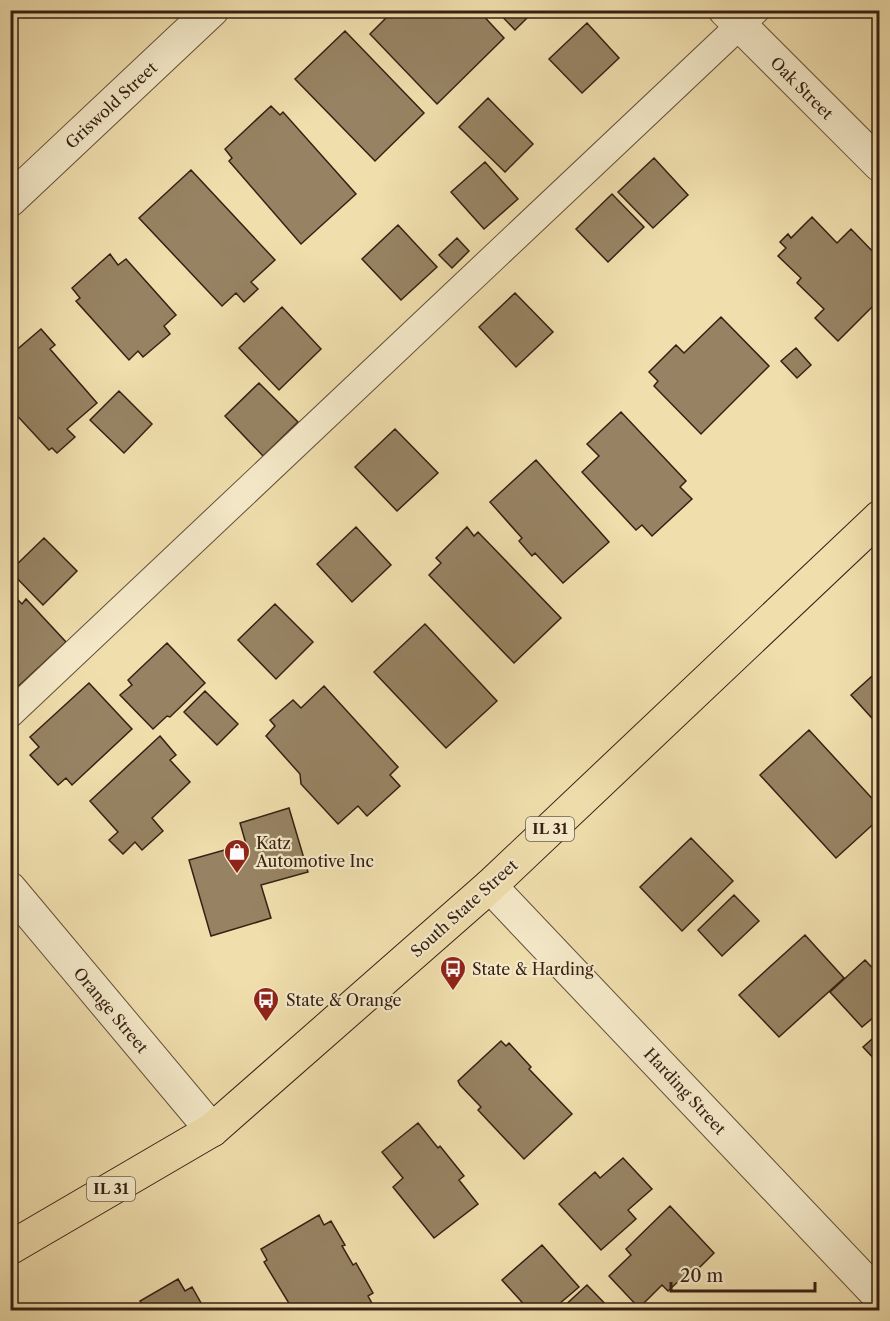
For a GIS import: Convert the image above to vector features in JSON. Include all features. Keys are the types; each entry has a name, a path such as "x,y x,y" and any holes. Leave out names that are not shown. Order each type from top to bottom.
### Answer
{"main road":[{"name":"South State Street","path":"10,1248 212,1130 490,886 879,517"}],"street":[{"name":"Griswold Street","path":"10,200 212,10"},
{"name":"Oak Street","path":"740,15 879,165"},
{"name":"Harding Street","path":"490,886 879,1297"},
{"name":"Orange Street","path":"10,889 212,1130"}],"lane":[{"path":"10,714 740,15"}],"building":[{"path":"394,10 478,10 504,38 437,104 370,34"},
{"path":"496,10 535,10 515,30"},
{"path":"587,23 619,58 582,93 549,59"},
{"path":"345,31 424,113 375,161 295,79"},
{"path":"488,98 533,144 505,172 459,127"},
{"path":"271,106 280,115 283,112 356,194 301,244 229,161 232,158 225,149"},
{"path":"654,158 688,195 653,228 618,192"},
{"path":"485,162 518,199 484,229 451,192"},
{"path":"191,170 275,260 251,282 258,289 244,302 236,293 222,306 139,218"},
{"path":"612,194 644,227 608,262 576,229"},
{"path":"812,217 837,243 851,229 877,256 873,261 880,268 880,311 874,305 838,341 815,318 824,309 797,283 801,278 778,256 786,248 780,242 788,234 791,238"},
{"path":"398,225 437,267 401,300 362,259"},
{"path":"457,238 469,251 452,268 439,255"},
{"path":"110,254 118,265 126,259 176,315 164,326 170,334 143,357 138,351 129,360 76,301 80,298 72,288"},
{"path":"515,293 553,332 516,367 479,327"},
{"path":"282,307 321,349 279,390 239,348"},
{"path":"721,317 769,366 701,434 654,386 658,381 649,372 676,345 684,353"},
{"path":"41,329 55,345 50,349 97,403 67,429 75,437 57,453 52,448 49,450 10,408 10,362 17,356 13,353"},
{"path":"796,348 811,365 797,378 781,361"},
{"path":"259,383 298,422 263,456 225,416"},
{"path":"119,391 152,424 124,453 90,420"},
{"path":"621,412 686,481 680,487 692,499 652,536 642,525 636,530 582,472 599,456 587,444"},
{"path":"395,429 438,473 397,511 355,467"},
{"path":"536,460 609,542 563,583 535,553 532,556 519,541 522,538 490,502"},
{"path":"356,527 391,565 352,602 317,564"},
{"path":"467,527 474,536 478,532 561,618 514,663 429,575 441,563 436,558"},
{"path":"44,538 77,571 43,605 10,571"},
{"path":"10,592 22,604 26,599 66,642 10,694"},
{"path":"275,604 313,642 276,679 238,640"},
{"path":"425,624 497,701 446,748 374,672"},
{"path":"167,643 205,683 170,717 167,716 153,729 120,695 132,685 128,680"},
{"path":"880,669 880,727 851,695"},
{"path":"89,683 132,729 72,785 66,778 58,785 30,755 39,747 30,737"},
{"path":"324,686 398,767 390,775 400,786 367,816 358,806 338,824 301,784 300,774 266,736 275,726 270,720 293,700 301,708"},
{"path":"205,691 238,724 217,745 184,712"},
{"path":"809,730 880,807 880,818 836,858 760,775"},
{"path":"160,736 176,755 170,760 190,782 152,818 163,831 142,850 135,842 123,854 109,840 118,832 90,801"},
{"path":"289,808 308,872 261,885 271,918 211,936 189,860 246,844 240,823"},
{"path":"691,838 733,881 682,931 640,887"},
{"path":"734,895 759,921 722,956 698,930"},
{"path":"805,935 844,978 779,1037 739,995"},
{"path":"865,960 880,976 880,1012 862,1027 830,992"},
{"path":"880,1032 880,1065 863,1047"},
{"path":"501,1041 506,1046 509,1043 531,1067 529,1069 572,1114 524,1159 478,1110 481,1107 458,1081"},
{"path":"418,1123 464,1176 459,1180 478,1204 434,1238 393,1187 403,1178 382,1152"},
{"path":"623,1158 652,1189 628,1210 636,1219 601,1250 559,1204 595,1172 600,1178"},
{"path":"670,1206 714,1253 687,1280 684,1276 668,1291 662,1285 639,1308 609,1276 631,1255 626,1249"},
{"path":"319,1215 324,1225 331,1221 353,1265 356,1263 373,1293 368,1296 374,1307 368,1310 293,1310 264,1262 267,1260 261,1249"},
{"path":"542,1245 579,1287 552,1310 529,1310 502,1280"},
{"path":"178,1279 185,1291 192,1287 205,1310 146,1310 140,1301"},
{"path":"587,1285 611,1310 560,1310"}],"place":[{"name":"Katz Automotive Inc","path":"237,875"},
{"name":"State & Harding","path":"453,992"},
{"name":"State & Orange","path":"266,1023"}]}
